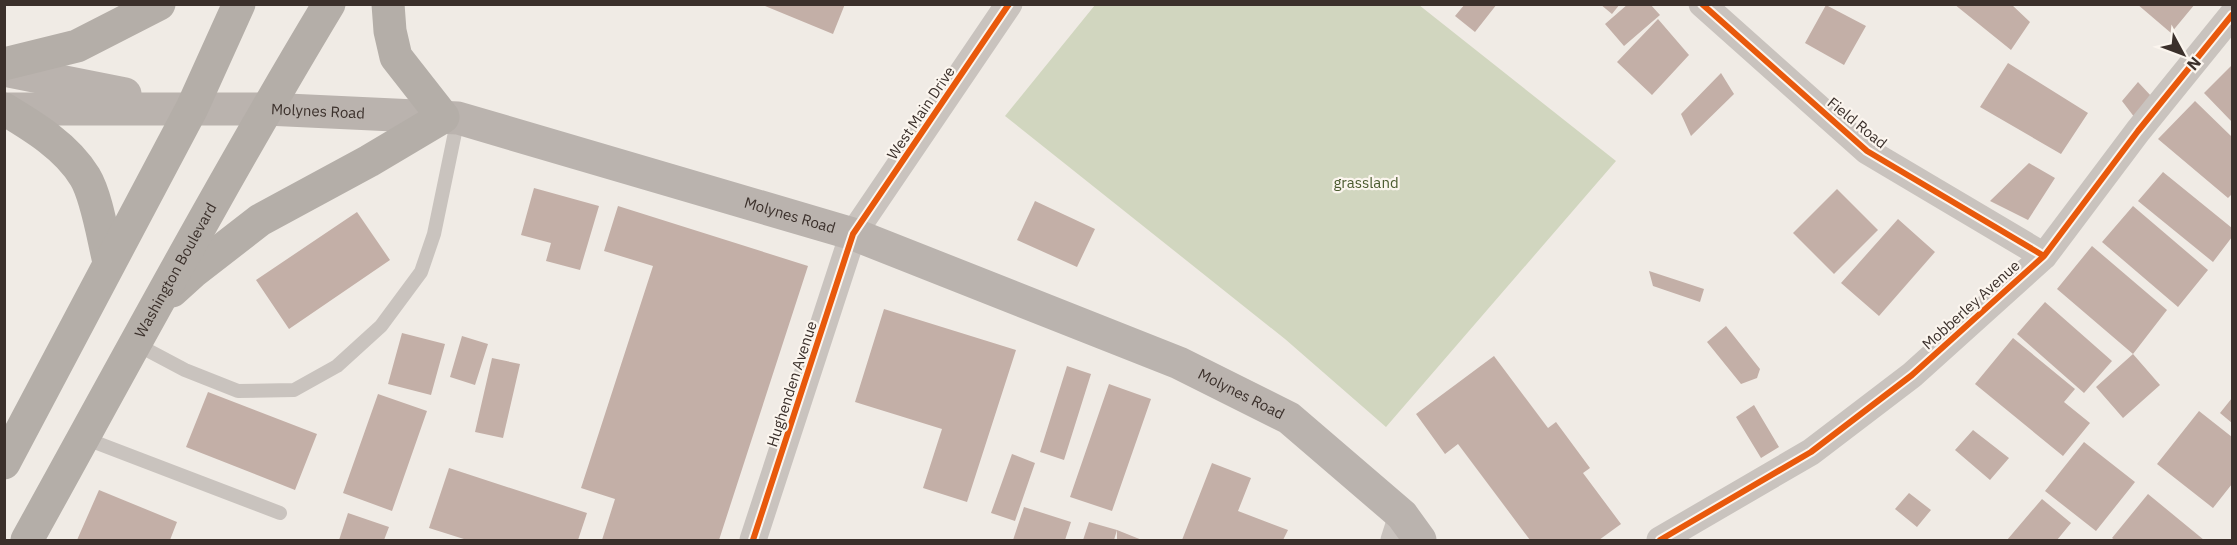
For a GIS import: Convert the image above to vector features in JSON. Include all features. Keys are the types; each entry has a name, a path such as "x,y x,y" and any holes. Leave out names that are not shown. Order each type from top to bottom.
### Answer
{"highway":[{"path":"4,64 77,46 159,4"},
{"path":"4,463 192,108 239,4"},
{"name":"Washington Boulevard","path":"27,540 136,344 153,308 266,109 329,4"},
{"path":"153,308 193,272 260,220 451,117 396,57 390,31 388,4"},
{"path":"4,109 52,140 73,160 86,179 109,262"}],"main road":[{"name":"Molynes Road","path":"4,69 192,108"},
{"name":"Molynes Road","path":"4,109 266,109 451,117 853,234 1179,363 1290,417 1405,532"}],"street":[{"name":"West Main Drive","path":"853,234 1009,4"},
{"name":"Field Road","path":"1702,4 1867,151 2044,256"},
{"name":"Mobberley Avenue","path":"1660,540 1811,452 1912,375 2044,256 2138,131 2232,15"},
{"name":"Hughenden Avenue","path":"753,540 853,234"}],"lane":[{"path":"136,344 185,370 238,391 294,390 337,366 381,326 421,272 434,234 451,117"},
{"path":"84,438 280,513"}],"green space":[{"name":"grassland","path":"1095,5 1419,5 1616,161 1386,427 1285,339 1005,116"}],"building":[{"path":"760,4 845,4 833,34"},
{"path":"1465,4 1497,4 1475,32 1455,16"},
{"path":"1600,4 1620,4 1612,14"},
{"path":"1628,4 1650,4 1660,15 1624,46 1605,24"},
{"path":"1954,4 2011,4 2030,22 2011,50"},
{"path":"2137,4 2195,4 2171,33"},
{"path":"1826,5 1866,26 1844,65 1805,43"},
{"path":"1658,19 1689,55 1652,95 1617,62"},
{"path":"2008,63 2088,113 2061,154 1980,107"},
{"path":"2232,65 2232,122 2204,93"},
{"path":"1721,73 1734,94 1691,136 1681,114"},
{"path":"2138,82 2152,97 2135,118 2122,101"},
{"path":"2195,101 2232,137 2232,194 2228,198 2158,139"},
{"path":"2029,163 2055,178 2028,220 1990,201"},
{"path":"2163,172 2232,228 2232,237 2213,262 2138,201"},
{"path":"534,188 599,206 580,270 546,261 551,243 521,235"},
{"path":"1837,189 1878,230 1834,274 1793,233"},
{"path":"1035,201 1095,229 1077,267 1017,240"},
{"path":"618,206 808,266 719,540 602,540 615,499 581,488 653,266 604,251"},
{"path":"2133,206 2208,270 2178,307 2102,242"},
{"path":"357,212 390,260 289,329 256,280"},
{"path":"1898,219 1935,252 1879,316 1841,283"},
{"path":"2092,246 2167,310 2133,354 2057,289"},
{"path":"1649,271 1704,289 1700,302 1653,286"},
{"path":"2045,302 2112,361 2084,393 2017,334"},
{"path":"884,309 1016,350 967,502 923,488 942,429 855,402"},
{"path":"1726,326 1760,369 1757,378 1741,384 1707,342"},
{"path":"402,333 445,344 431,395 388,384"},
{"path":"462,336 488,344 475,385 450,377"},
{"path":"2013,338 2075,389 2064,402 2090,423 2063,456 1975,384"},
{"path":"2133,354 2160,385 2123,418 2096,387"},
{"path":"1494,356 1548,428 1556,422 1590,468 1583,473 1621,524 1599,540 1530,540 1458,444 1445,454 1416,414"},
{"path":"492,358 520,364 503,438 475,432"},
{"path":"1067,366 1091,374 1064,460 1040,452"},
{"path":"1109,384 1151,399 1112,511 1070,497"},
{"path":"208,392 317,434 295,490 186,447"},
{"path":"378,394 427,411 392,511 343,493"},
{"path":"2232,398 2232,423 2220,413"},
{"path":"1754,405 1779,447 1761,458 1736,417"},
{"path":"2199,411 2232,437 2232,484 2213,508 2157,464"},
{"path":"1973,430 2009,458 1990,480 1955,450"},
{"path":"2084,442 2135,482 2096,531 2045,491"},
{"path":"1012,454 1035,463 1015,521 991,513"},
{"path":"1212,463 1251,478 1238,511 1288,530 1283,540 1182,540"},
{"path":"449,468 587,513 578,540 467,540 429,528"},
{"path":"99,490 177,522 170,540 77,540"},
{"path":"1909,493 1931,510 1917,527 1895,509"},
{"path":"2148,494 2204,540 2115,540 2112,538"},
{"path":"2042,499 2071,523 2057,540 2007,540"},
{"path":"1024,507 1071,522 1065,540 1013,540"},
{"path":"348,513 389,527 384,540 339,540"},
{"path":"1089,522 1117,530 1114,540 1083,540"},
{"path":"1117,530 1142,540 1117,540"}],"cycle path":[{"path":"753,540 853,234 1009,4"},
{"path":"1702,4 1867,151 2044,256"},
{"path":"1660,540 1811,452 1912,375 2044,256 2138,131 2232,15"}]}
